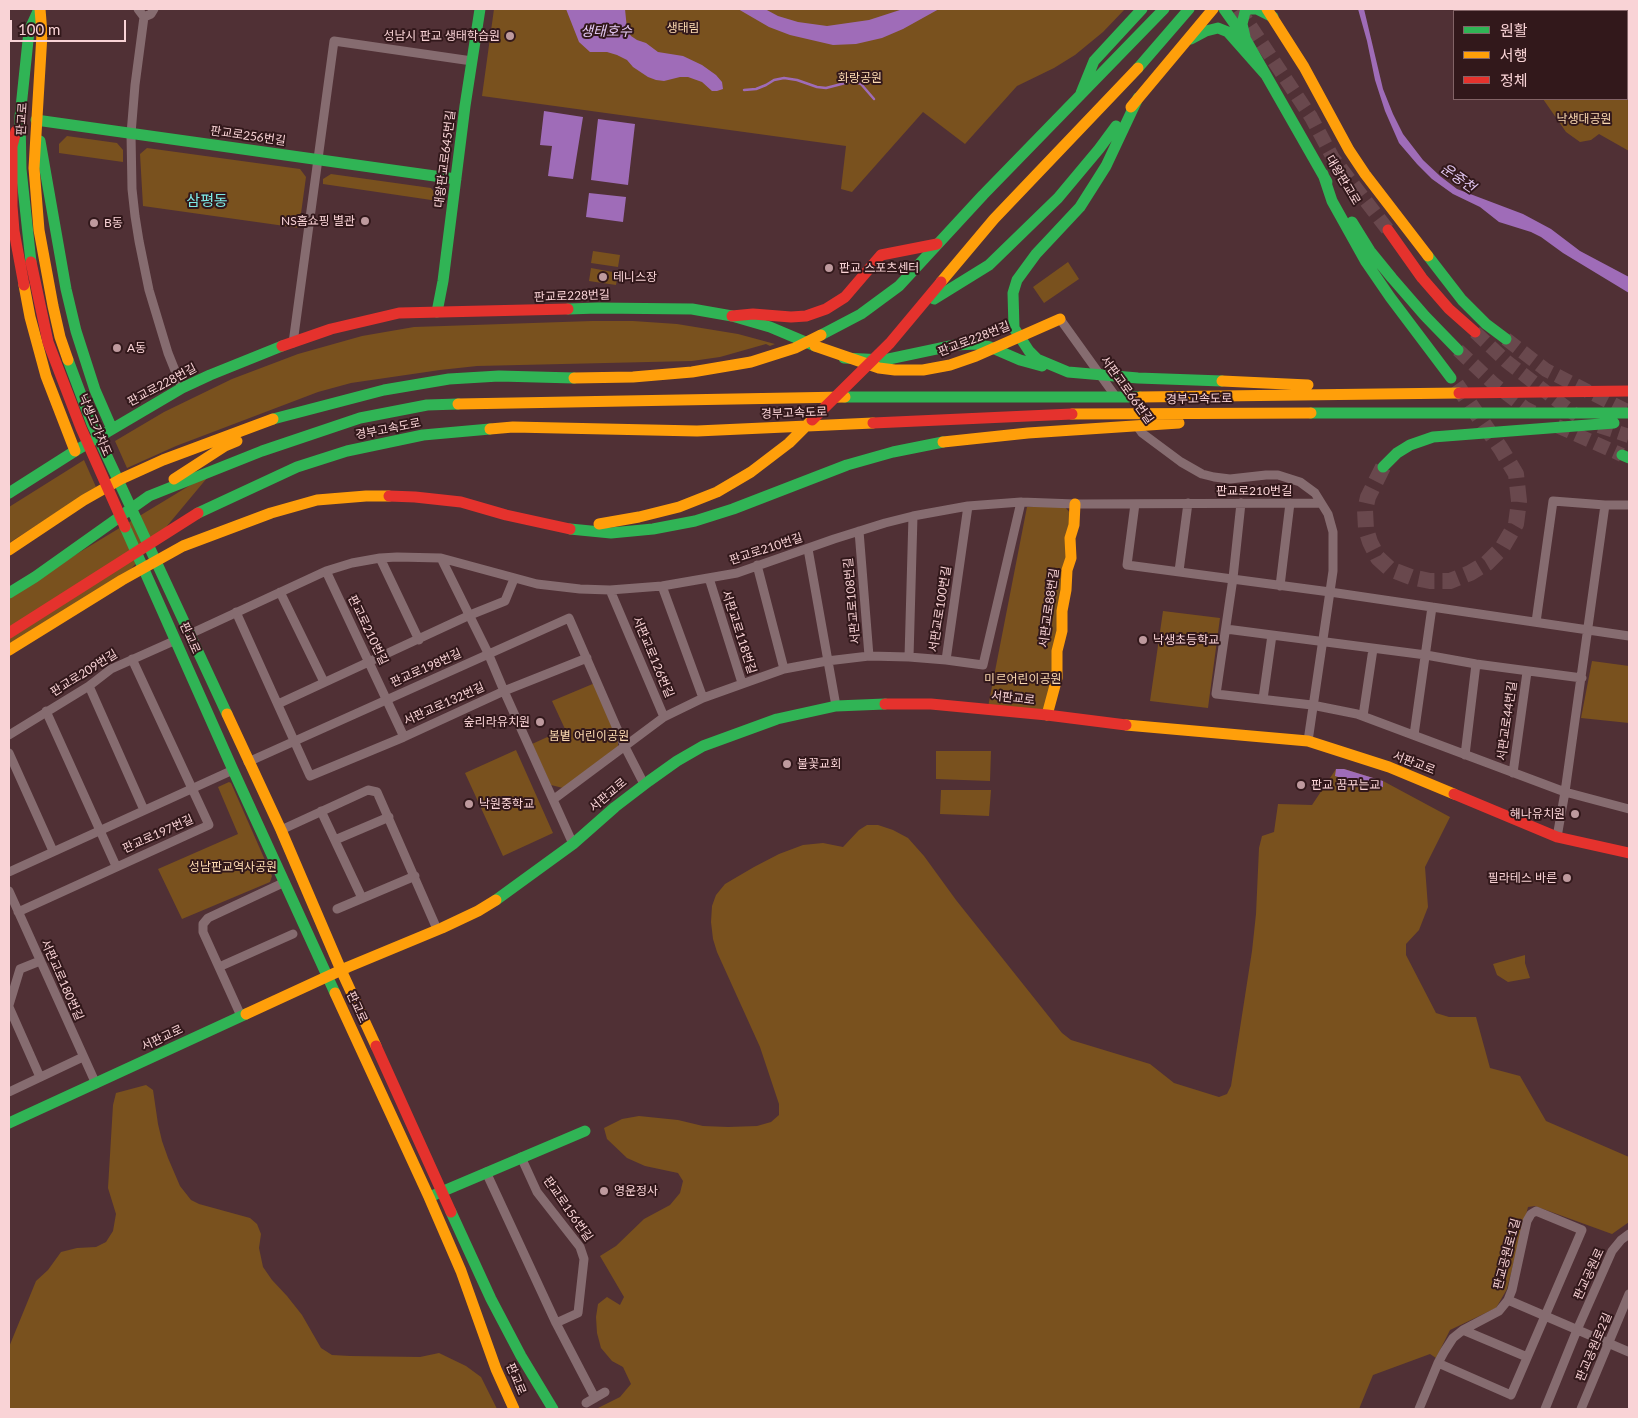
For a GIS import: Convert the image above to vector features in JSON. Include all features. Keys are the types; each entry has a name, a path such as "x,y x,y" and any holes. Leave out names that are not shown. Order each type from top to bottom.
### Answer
{"main road":[{"name":"판교로","path":"26,233 15,116 29,31 39,9"},
{"name":"판교로","path":"39,9 42,34 34,168 39,230"},
{"name":"대왕판교로645번길","path":"437,312 443,281 480,9"},
{"path":"1078,100 1094,61 1142,9"},
{"path":"9,550 84,500 121,479 155,464 262,422 384,390 449,379 498,376 564,378 634,377 692,372 751,362 795,348 861,314 899,286 983,194 1078,100 1164,9"},
{"path":"569,529 640,518 679,507 717,492 751,472 789,443 890,343 994,218 1128,79 1189,9"},
{"path":"922,306 989,265 1058,198 1099,150 1174,54 1213,9"},
{"name":"대왕판교로","path":"1224,9 1246,40 1323,174 1370,251 1425,316 1458,350"},
{"path":"1246,40 1242,24 1245,12 1248,9 1257,9 1270,13"},
{"name":"대왕판교로","path":"1270,13 1304,66 1365,174 1462,300 1486,324 1506,339"},
{"path":"1174,54 1195,36 1206,30 1218,28 1228,32 1266,75"},
{"path":"1068,372 1037,359 1029,351 1014,328 1012,310 1017,280 1036,254 1080,207 1106,166 1138,98"},
{"path":"15,116 11,153 12,206 14,230 26,298 46,376 75,451"},
{"path":"36,120 66,289 76,331 95,390 112,429"},
{"name":"판교로256번길","path":"36,120 456,180"},
{"path":"1323,174 1332,201 1366,262 1451,378"},
{"name":"낙생고가차도","path":"39,230 60,337 72,371 92,424 180,612"},
{"path":"1388,230 1422,278 1449,309 1475,332"},
{"name":"낙생고가차도","path":"26,233 39,308 60,377 166,619"},
{"path":"732,316 752,314 791,317 806,316 826,310 845,297 881,255 937,244"},
{"name":"판교로228번길","path":"9,493 92,440 182,388 245,360 331,329 399,314 598,308 692,309 732,316 770,327 844,358 879,368 895,370 923,370 950,365 976,356 1060,319"},
{"path":"844,358 884,360 956,345 976,344 1029,363 1068,372 1138,378 1274,382 1427,393"},
{"name":"경부고속도로","path":"9,593 35,577 149,496 315,432 360,418 427,405 494,402 844,397 1153,397 1629,391"},
{"path":"149,496 225,446 330,405"},
{"name":"경부고속도로","path":"9,633 202,511 297,466 347,451 424,435 513,427 697,431 1089,413 1170,418 1259,412 1629,414"},
{"path":"9,650 122,580 183,546 271,513 317,500 366,496 415,498 461,502 506,515 569,529 611,533 654,529 695,521 733,509 846,465 893,452 948,441 1028,433 1100,429 1170,418"},
{"path":"1383,467 1397,453 1410,445 1433,438 1629,422"},
{"name":"서판교로88번길","path":"1047,715 1057,678 1057,651 1062,631 1062,611 1067,570 1071,558 1070,538 1074,525 1075,504"},
{"name":"판교로","path":"180,612 281,830 341,970 491,1299 521,1356 553,1409"},
{"name":"판교로","path":"166,619 327,976 430,1197 461,1271 496,1369 514,1409"},
{"name":"서판교로","path":"9,1123 327,976 478,911 500,898 573,844 644,784 677,761 714,741 777,719 836,706 899,703 931,704 1047,715 1094,722 1308,742 1389,767 1557,838 1629,853"},
{"path":"430,1197 585,1131"}],"street":[{"path":"138,9 144,17 131,134 132,188 138,241 158,323 182,388"},
{"path":"144,17 151,14 154,9"},
{"path":"293,343 334,41 472,61"},
{"name":"서판교로66번길","path":"1060,319 1142,433 1181,462 1191,469 1214,477 1230,479 1278,475 1290,478 1308,487 1321,502 1328,514 1333,532 1333,571 1308,742"},
{"path":"1536,622 1553,501 1629,505"},
{"path":"946,660 983,665 1021,502"},
{"name":"판교로210번길","path":"190,634 326,572 352,563 397,556 441,558 537,584 610,590 662,586 737,572 859,531 912,516 968,506 1021,502 1135,504 1321,502"},
{"path":"1179,571 1188,503"},
{"path":"1241,503 1233,578 1216,694 1312,705 1363,716 1513,773"},
{"path":"1280,586 1290,503"},
{"path":"1135,504 1127,565 1233,578 1629,636"},
{"path":"1557,838 1582,678 1605,505"},
{"name":"서판교로100번길","path":"912,516 909,657 946,660 968,506"},
{"name":"서판교로108번길","path":"742,683 784,669 869,656 859,531"},
{"path":"808,549 836,706"},
{"path":"380,558 419,640"},
{"name":"서판교로132번길","path":"441,558 488,653 573,844"},
{"path":"757,565 784,669"},
{"name":"판교로210번길","path":"326,572 386,699"},
{"name":"서판교로118번길","path":"664,717 703,698 742,683 709,578"},
{"path":"278,704 470,615 505,601 514,579"},
{"path":"662,586 703,698"},
{"name":"서판교로126번길","path":"554,798 664,717 610,590"},
{"path":"280,592 324,682"},
{"path":"1414,736 1432,607"},
{"path":"236,612 310,776 404,737"},
{"name":"판교로198번길","path":"248,762 569,618 587,658"},
{"path":"1226,629 1426,655 1527,672"},
{"path":"1263,699 1272,635"},
{"name":"판교로209번길","path":"9,735 89,686 111,669 176,640"},
{"path":"1363,716 1374,649"},
{"path":"869,656 909,657"},
{"path":"504,691 587,658 625,747 644,784"},
{"name":"판교로197번길","path":"46,711 116,866 209,825 132,659"},
{"path":"1465,755 1476,664"},
{"name":"서판교로44번길","path":"1582,678 1527,672 1513,773 1565,792 1629,809"},
{"path":"89,686 144,810"},
{"name":"서판교로132번길","path":"386,699 404,737 504,691"},
{"path":"9,753 53,851"},
{"path":"9,872 233,770"},
{"path":"281,830 368,790 374,790 379,794 437,929"},
{"path":"321,811 362,898"},
{"path":"335,840 389,817"},
{"path":"18,912 116,866"},
{"path":"337,909 415,876"},
{"path":"241,1016 204,932 203,924 208,918 285,882"},
{"name":"서판교로180번길","path":"9,891 96,1084"},
{"path":"219,967 293,934"},
{"path":"40,961 20,969 9,1006 40,1077"},
{"path":"9,1092 83,1057"},
{"name":"판교로156번길","path":"521,1157 537,1192 580,1247 584,1259 578,1313 556,1323"},
{"path":"486,1172 556,1323 595,1398"},
{"name":"판교공원로1길","path":"1419,1409 1438,1363 1448,1345 1462,1330 1499,1311 1508,1300 1528,1221 1531,1214 1536,1211 1582,1230 1545,1316"},
{"name":"판교공원로","path":"1545,1409 1577,1330 1612,1252 1621,1240 1629,1234"},
{"name":"판교공원로2길","path":"1581,1409 1629,1294"},
{"path":"1508,1300 1629,1352"},
{"path":"1438,1363 1511,1394 1545,1316"},
{"path":"1462,1330 1528,1357"},
{"path":"586,1403 605,1392"}],"green space":[{"name":"화랑공원","path":"494,9 1125,9 1103,32 1075,55 1054,68 1017,86 965,144 923,112 852,192 841,189 846,146 482,96"},
{"name":"낙생대공원","path":"1629,9 1629,151 1599,134 1591,140 1580,142 1566,132 1544,100 1628,100 1628,10 1520,10"},
{"path":"67,136 117,143 123,150 123,162 59,153 59,144"},
{"path":"147,148 300,169 306,177 299,228 143,206 140,154"},
{"path":"331,174 431,188 438,197 438,201 323,184 323,179"},
{"name":"테니스장","path":"593,251 620,255 618,267 591,263"},
{"path":"1068,262 1079,279 1044,303 1033,287"},
{"name":"테니스장","path":"591,268 618,273 616,285 589,281"},
{"path":"592,321 677,324 738,334 775,344 770,346 766,344 720,357 692,361 477,366 351,383 318,392 176,446 127,468 115,441 164,412 232,379 298,354 362,336 414,327"},
{"path":"84,460 96,487 9,543 9,507"},
{"path":"212,472 122,580 9,650 9,595"},
{"name":"미르어린이공원","path":"1027,507 1065,507 1071,514 1050,703 1041,711 988,707"},
{"path":"1163,611 1220,618 1208,708 1150,701"},
{"path":"1592,661 1629,666 1629,723 1581,718"},
{"name":"봄볕 어린이공원","path":"595,683 618,739 618,748 563,788 551,785 532,744 565,729 552,701"},
{"path":"516,750 553,833 503,856 465,773"},
{"path":"936,751 991,751 990,781 936,779"},
{"path":"1336,769 1344,769 1383,781 1450,817 1425,867 1428,907 1419,930 1406,944 1406,955 1436,1013 1449,1017 1476,1017 1490,1068 1520,1076 1546,1121 1629,1157 1629,1222 1612,1234 1535,1206 1528,1207 1507,1289 1496,1308 1450,1330 1436,1358 1430,1354 1373,1375 1359,1409 596,1409 620,1397 631,1384 623,1367 612,1361 601,1348 597,1333 596,1317 598,1304 607,1297 620,1305 624,1297 600,1256 616,1246 644,1219 670,1205 680,1193 683,1181 678,1173 645,1166 627,1158 607,1139 604,1128 622,1119 639,1116 678,1120 703,1126 728,1127 757,1126 771,1122 779,1115 779,1104 760,1047 717,952 713,939 712,906 716,895 725,884 779,854 803,845 823,843 843,847 859,830 867,825 878,825 893,830 908,838 924,856 956,900 1062,1033 1071,1040 1150,1064 1174,1083 1219,1097 1227,1094 1231,1086 1252,951 1259,848 1262,836 1274,832 1278,804 1312,805"},
{"name":"성남판교역사공원","path":"229,782 272,876 270,882 182,919 158,869 238,834 218,787"},
{"path":"941,790 991,790 989,816 940,814"},
{"path":"1525,955 1525,963 1530,978 1508,982 1497,975 1493,964"},
{"path":"146,1085 153,1090 162,1141 180,1186 191,1200 199,1204 250,1218 257,1224 261,1234 259,1248 263,1267 302,1315 321,1348 332,1355 350,1356 420,1357 439,1353 466,1366 481,1377 497,1409 9,1409 9,1347 36,1281 48,1270 61,1252 77,1248 96,1247 106,1242 113,1231 116,1214 108,1188 113,1105 116,1093"}],"water":[{"name":"생태호수","path":"566,9 625,9 627,29 631,36 646,43 658,52 683,56 702,65 716,75 722,82 723,89 712,91 702,82 688,77 664,81 656,80 648,77 633,67 627,60 617,55 607,52 590,52 579,42"},
{"path":"738,9 765,9 778,16 798,22 827,26 869,20 903,9 939,9 903,29 882,38 856,44 833,45 790,35 769,27"},
{"path":"1358,9 1364,9 1383,89 1393,114 1403,134 1423,160 1457,189 1523,214 1551,229 1580,251 1629,277 1629,293 1563,253 1541,237 1499,222 1480,207 1453,194 1432,179 1417,164 1399,143 1385,111 1375,80"},
{"path":"544,111 583,117 573,179 548,176 552,146 540,145"},
{"path":"598,119 635,124 628,185 591,180"},
{"path":"589,193 626,197 623,222 586,217"},
{"path":"1336,769 1344,769 1383,781 1383,787 1375,788 1335,776"}],"waterway":[{"path":"744,90 756,89 774,80 784,78 826,88 853,81 861,84 874,99"}],"tunnel":[{"path":"1239,9 1311,117 1333,158 1388,230"},
{"path":"1475,332 1506,361 1577,416"},
{"path":"1506,339 1546,370 1629,412"},
{"path":"1458,350 1494,384 1525,408 1537,414"},
{"path":"1383,467 1368,497 1365,510 1366,529 1378,558 1390,569 1411,577 1430,581 1450,581 1470,573 1487,563 1502,548 1516,524 1519,501 1516,474 1456,384"},
{"path":"1557,426 1622,455"},
{"path":"1599,426 1629,436"}],"traffic: fast":[{"path":"31,262 21,169 20,117 29,31 39,9"},
{"path":"437,312 443,281 465,106 480,9"},
{"path":"1081,93 1094,61 1142,9"},
{"path":"821,335 861,314 899,286 983,195 1164,9"},
{"path":"1138,68 1189,9"},
{"path":"1224,9 1246,40 1327,182"},
{"path":"1245,37 1242,24 1245,12 1248,9 1257,9 1273,17"},
{"path":"1191,39 1206,31 1218,28 1228,32 1266,75"},
{"path":"1138,98 1106,166 1080,207 1036,254 1017,280 1013,293 1014,328 1029,351 1037,359 1068,372 1138,378 1222,381"},
{"path":"36,120 456,179"},
{"path":"934,299 989,265 1058,198 1116,126"},
{"path":"40,141 66,289 76,331 95,390 112,429"},
{"path":"1323,174 1332,201 1366,262 1451,378"},
{"path":"1352,222 1370,251 1392,278 1458,350"},
{"path":"1428,256 1462,300 1486,324 1506,339"},
{"path":"568,309 692,309 732,316 770,327 815,346"},
{"path":"844,358 884,360 955,345 976,344 990,347 1020,360 1042,366"},
{"path":"9,493 75,451 182,388 282,346"},
{"path":"68,360 92,424 227,714"},
{"path":"273,419 384,390 449,379 499,376 574,378"},
{"path":"845,397 1140,397"},
{"path":"9,593 35,577 149,496 262,451 360,418 427,405 458,404"},
{"path":"1311,413 1629,413"},
{"path":"1383,467 1397,453 1410,445 1433,437 1614,423"},
{"path":"198,513 297,467 347,451 423,435 490,429"},
{"path":"570,529 611,533 653,529 695,521 733,509 847,465 893,452 943,442"},
{"path":"1622,455 1629,458"},
{"path":"125,527 335,993"},
{"path":"496,900 573,844 615,807 649,781 677,761 703,746 777,719 836,706 885,704"},
{"path":"9,1123 246,1014"},
{"path":"434,1195 585,1131"},
{"path":"451,1212 491,1299 521,1356 553,1409"}],"traffic: slow":[{"path":"40,9 42,34 34,168 39,230 53,306 60,337 68,360"},
{"path":"1131,107 1213,9"},
{"path":"1267,9 1304,67 1349,150 1365,174 1428,256"},
{"path":"941,282 994,219 1138,68"},
{"path":"24,285 30,317 46,376 75,451"},
{"path":"815,346 879,368 923,370 950,365 976,356 1060,319"},
{"path":"574,378 633,377 692,372 751,362 795,348 821,335"},
{"path":"1222,381 1308,385"},
{"path":"1140,397 1459,393"},
{"path":"458,404 845,397"},
{"path":"1072,414 1311,413"},
{"path":"9,550 84,500 121,479 163,460 273,419"},
{"path":"599,524 679,507 717,492 751,472 789,443 812,420"},
{"path":"490,429 513,427 697,431 873,423"},
{"path":"943,442 1028,433 1179,423"},
{"path":"174,479 225,446 237,441"},
{"path":"9,650 122,580 183,546 271,513 317,500 389,496"},
{"path":"1047,715 1057,678 1057,651 1062,631 1062,611 1067,570 1071,558 1070,538 1074,525 1075,504"},
{"path":"227,714 281,830 376,1046"},
{"path":"1126,725 1308,741 1389,767 1454,794"},
{"path":"246,1014 348,967 442,928 496,900"},
{"path":"335,993 461,1271 496,1369 514,1409"}],"traffic: jam":[{"path":"16,131 12,146 12,206 14,231 24,285"},
{"path":"1388,230 1422,278 1449,309 1475,332"},
{"path":"732,316 753,314 791,317 806,316 826,309 845,297 881,255 937,244"},
{"path":"31,262 48,342 81,428 125,527"},
{"path":"812,420 890,343 941,282"},
{"path":"282,346 331,329 399,313 568,309"},
{"path":"1459,393 1629,391"},
{"path":"873,423 1072,414"},
{"path":"389,496 461,502 506,515 570,529"},
{"path":"9,633 198,513"},
{"path":"885,704 931,704 1126,725"},
{"path":"1454,794 1557,837 1629,853"},
{"path":"376,1046 451,1212"}],"place":[{"name":"성남시 판교 생태학습원","path":"510,36"},
{"name":"NS홈쇼핑 별관","path":"365,221"},
{"name":"B동","path":"94,223"},
{"name":"판교 스포츠센터","path":"829,268"},
{"name":"테니스장","path":"603,277"},
{"name":"A동","path":"117,348"},
{"name":"낙생초등학교","path":"1143,640"},
{"name":"숲리라유치원","path":"540,722"},
{"name":"불꽃교회","path":"787,764"},
{"name":"판교 꿈꾸는교","path":"1301,785"},
{"name":"낙원중학교","path":"469,804"},
{"name":"해나유치원","path":"1575,814"},
{"name":"필라테스 바른","path":"1567,878"},
{"name":"영운정사","path":"604,1191"}],"district":[{"name":"삼평동","path":"207,201"}],"park label":[{"name":"생태림","path":"683,28"}],"water label":[{"name":"운중천","path":"1458,178"}]}
